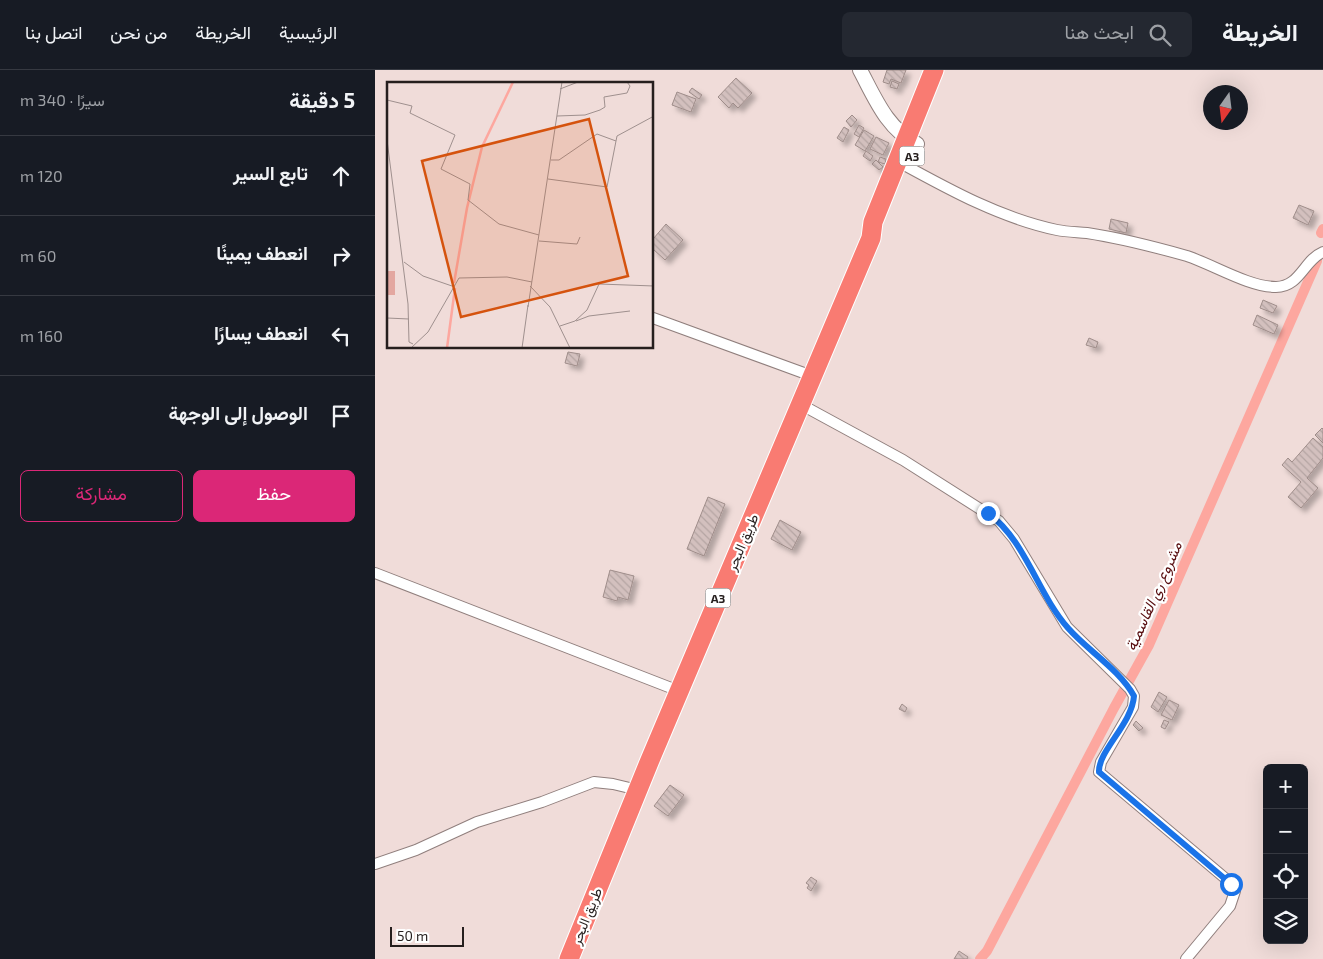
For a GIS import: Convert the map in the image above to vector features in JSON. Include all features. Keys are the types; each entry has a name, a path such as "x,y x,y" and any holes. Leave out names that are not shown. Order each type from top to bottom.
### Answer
{"highway":[{"name":"طريق البحر","path":"912,142 934,70"},
{"name":"طريق البحر","path":"569,959 800,404 871,238 883,225 902,164 946,70"}],"street":[{"path":"860,70 882,112 912,142"},
{"path":"902,164 966,198 1027,222 1058,230 1088,233 1186,256 1253,283 1268,286 1285,286 1294,281 1312,259 1323,252"},
{"path":"654,318 812,376"},
{"path":"800,404 903,460 999,521 1014,539 1067,627 1126,685 1134,696 1133,707 1101,762 1099,772 1231,884 1235,892 1230,906 1186,959"},
{"path":"375,572 679,692"},
{"path":"375,864 417,850 477,822 542,802 594,782 638,790"}],"building":[{"path":"887,70 906,70 901,83 891,79 889,84 883,82"},
{"path":"736,78 752,93 738,108 733,103 729,108 718,97"},
{"path":"892,81 899,84 897,89 890,87"},
{"path":"692,88 702,95 699,99 689,92"},
{"path":"677,92 696,99 691,112 672,105"},
{"path":"852,115 857,120 851,127 846,121"},
{"path":"859,125 864,128 859,137 854,134"},
{"path":"844,127 849,130 843,142 837,138"},
{"path":"864,130 874,136 865,151 855,145"},
{"path":"876,137 889,143 883,155 870,149"},
{"path":"866,151 873,156 870,161 863,156"},
{"path":"880,157 886,159 885,164 878,162"},
{"path":"876,160 883,167 879,170 872,164"},
{"path":"1299,205 1314,211 1308,225 1293,218"},
{"path":"1111,219 1128,223 1126,233 1109,229"},
{"path":"666,224 683,240 665,260 654,250 654,238"},
{"path":"1263,300 1277,306 1273,313 1260,308"},
{"path":"1257,315 1278,325 1274,334 1253,325"},
{"path":"1089,338 1098,342 1096,348 1086,345"},
{"path":"568,352 580,354 577,366 565,363"},
{"path":"1323,429 1323,443 1315,435"},
{"path":"1313,438 1323,447 1323,458 1307,478 1318,488 1301,508 1288,497 1301,482 1282,465 1288,458 1292,462"},
{"path":"708,497 725,504 704,556 687,549"},
{"path":"780,520 801,532 792,550 771,539"},
{"path":"610,570 634,576 628,600 618,597 617,601 603,597"},
{"path":"1159,692 1167,697 1158,712 1151,707"},
{"path":"1169,700 1179,705 1172,720 1161,715"},
{"path":"902,704 907,708 905,712 899,709"},
{"path":"1164,720 1169,722 1165,729 1161,727"},
{"path":"1136,721 1143,728 1139,731 1133,725"},
{"path":"670,785 684,795 668,816 654,806"},
{"path":"811,877 817,881 811,891 807,888 809,885 806,883"},
{"path":"959,951 968,957 967,959 954,959"}],"waterway":[{"name":"مشروع ري القاسمية","path":"1321,233 1323,229"},
{"name":"مشروع ري القاسمية","path":"980,959 987,951 1149,645 1317,261"}],"route":[{"path":"988,513 1008,530 1067,627 1123,681 1134,696 1133,707 1129,716 1101,762 1099,772 1175,834 1231,884"}]}
